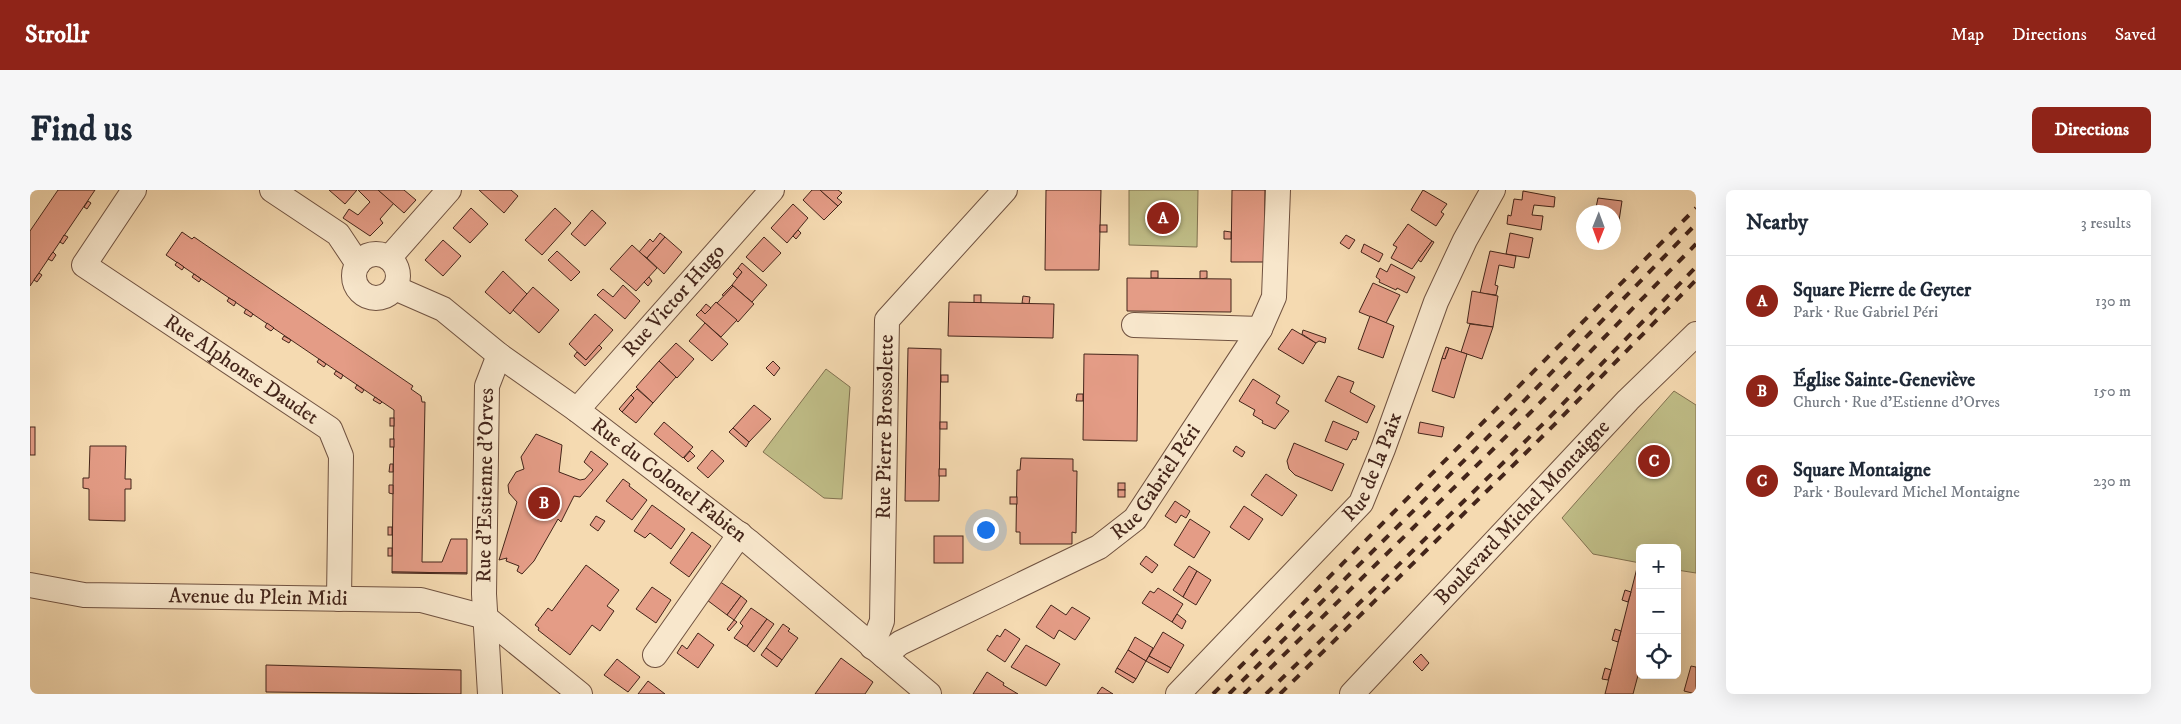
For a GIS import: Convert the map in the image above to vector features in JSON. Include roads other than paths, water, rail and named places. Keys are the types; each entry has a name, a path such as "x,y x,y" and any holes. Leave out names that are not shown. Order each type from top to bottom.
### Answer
{"street":[{"name":"Rue Alphonse Daudet","path":"134,190 84,265 330,429 341,456 339,599"},
{"path":"272,190 338,234 358,264"},
{"path":"389,258 448,190"},
{"name":"Rue Victor Hugo","path":"577,410 772,190"},
{"name":"Rue Pierre Brossolette","path":"878,652 882,621 887,320 1005,190"},
{"name":"Rue Gabriel Péri","path":"878,652 1099,547 1134,519 1260,329 1274,297 1278,190"},
{"name":"Rue de la Paix","path":"1178,694 1361,503 1383,449 1436,302 1464,240 1493,190"},
{"path":"375,254 389,258 394,262 398,275 394,288 383,297 376,298 362,294 355,282 355,270 362,258 375,254"},
{"name":"Rue du Colonel Fabien","path":"394,288 443,309 499,355 577,410 740,534 929,694"},
{"path":"1134,326 1260,329"},
{"name":"Boulevard Michel Montaigne","path":"1352,694 1628,400 1696,334"},
{"name":"Rue d'Estienne d'Orves","path":"490,694 490,666 485,617 487,386 499,355"},
{"path":"655,655 740,534"},
{"name":"Avenue du Plein Midi","path":"30,585 84,595 420,600 485,617"},
{"path":"485,617 580,694"}],"railway":[{"path":"1213,694 1696,208"},
{"path":"1229,694 1520,405 1696,224"},
{"path":"1244,694 1530,413 1696,244"},
{"path":"1266,694 1544,423 1696,267"},
{"path":"1280,694 1548,431 1696,280"}],"place":[{"name":"Square Pierre de Geyter","path":"1163,218"},
{"name":"Square Montaigne","path":"1654,461"},
{"name":"Église Sainte-Geneviève","path":"544,503"}]}
